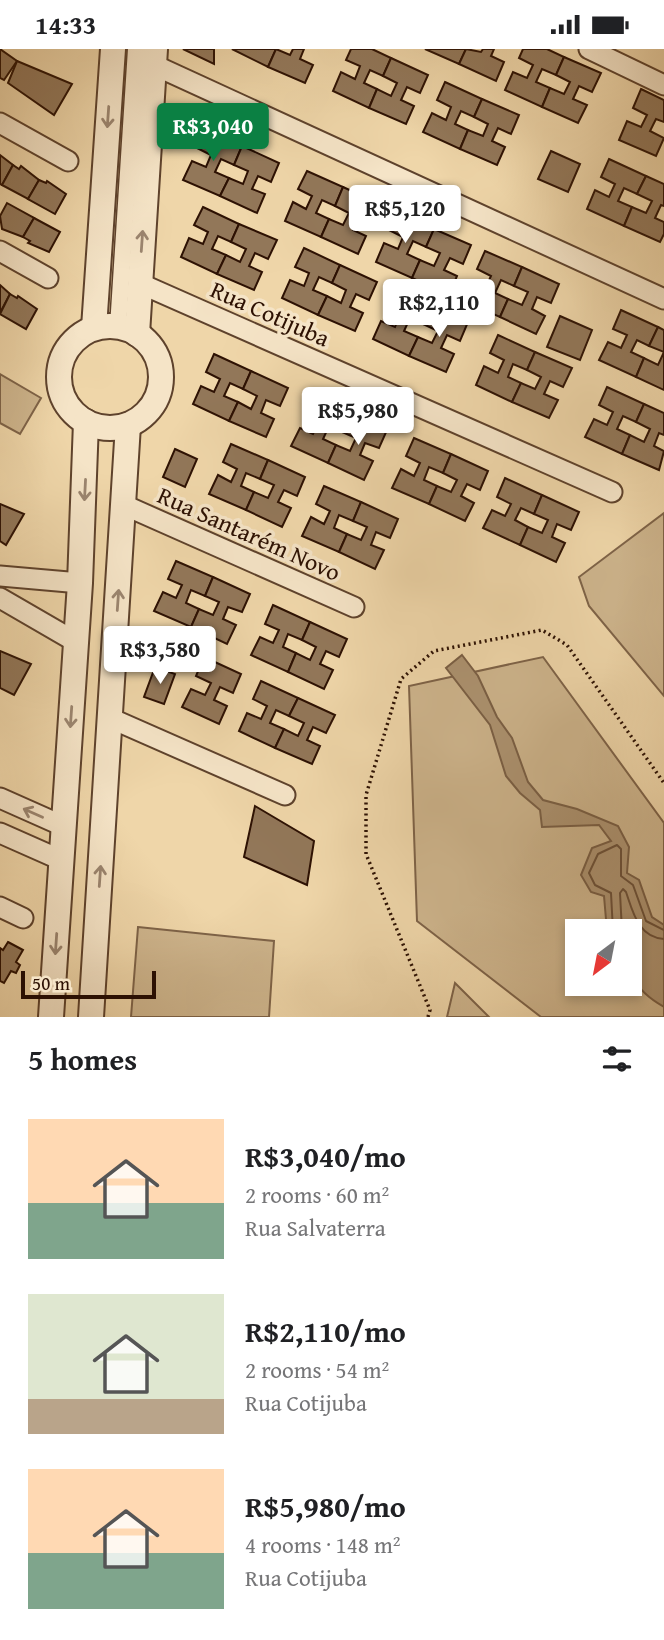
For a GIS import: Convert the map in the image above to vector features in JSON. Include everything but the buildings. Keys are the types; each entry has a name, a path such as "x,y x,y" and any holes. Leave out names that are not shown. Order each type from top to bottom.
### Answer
{"street":[{"path":"113,49 116,330"},
{"path":"589,49 664,85"},
{"path":"116,330 148,54"},
{"path":"116,330 139,283 148,54"},
{"path":"148,54 664,299"},
{"path":"0,123 68,161"},
{"path":"0,251 48,278"},
{"name":"Rua Cotijuba","path":"139,283 612,492"},
{"path":"116,330 149,345 158,359 160,382 153,405 142,417 128,425 99,427 86,422 72,411 63,397 59,381 60,364 67,348 79,336 116,330"},
{"path":"51,1017 80,583 86,422"},
{"path":"91,1017 128,425"},
{"name":"Rua Santarém Novo","path":"124,505 354,607"},
{"path":"0,576 80,583"},
{"path":"0,599 76,642"},
{"path":"110,718 285,795"},
{"path":"0,798 63,826"},
{"path":"0,833 61,860"},
{"path":"0,907 23,918"}],"path":[{"path":"428,1017 430,1010 366,854 366,795 401,679 434,651 542,630 567,645 664,783"}],"shaded area":[{"path":"0,374 41,398 20,434 0,423"},
{"path":"664,513 664,696 589,606 579,577"},
{"path":"543,657 664,823 664,1017 541,1017 417,921 409,686"},
{"path":"138,927 274,941 269,1017 131,1017"},
{"path":"455,983 489,1017 447,1017"}],"water":[{"path":"462,655 478,676 497,717 512,738 528,782 543,800 577,809 618,826 629,847 627,873 639,880 652,917 664,925 664,1007 642,991 642,919 606,919 604,896 591,892 581,875 592,848 611,841 599,825 542,827 540,810 520,793 506,776 490,725 446,668"}]}
